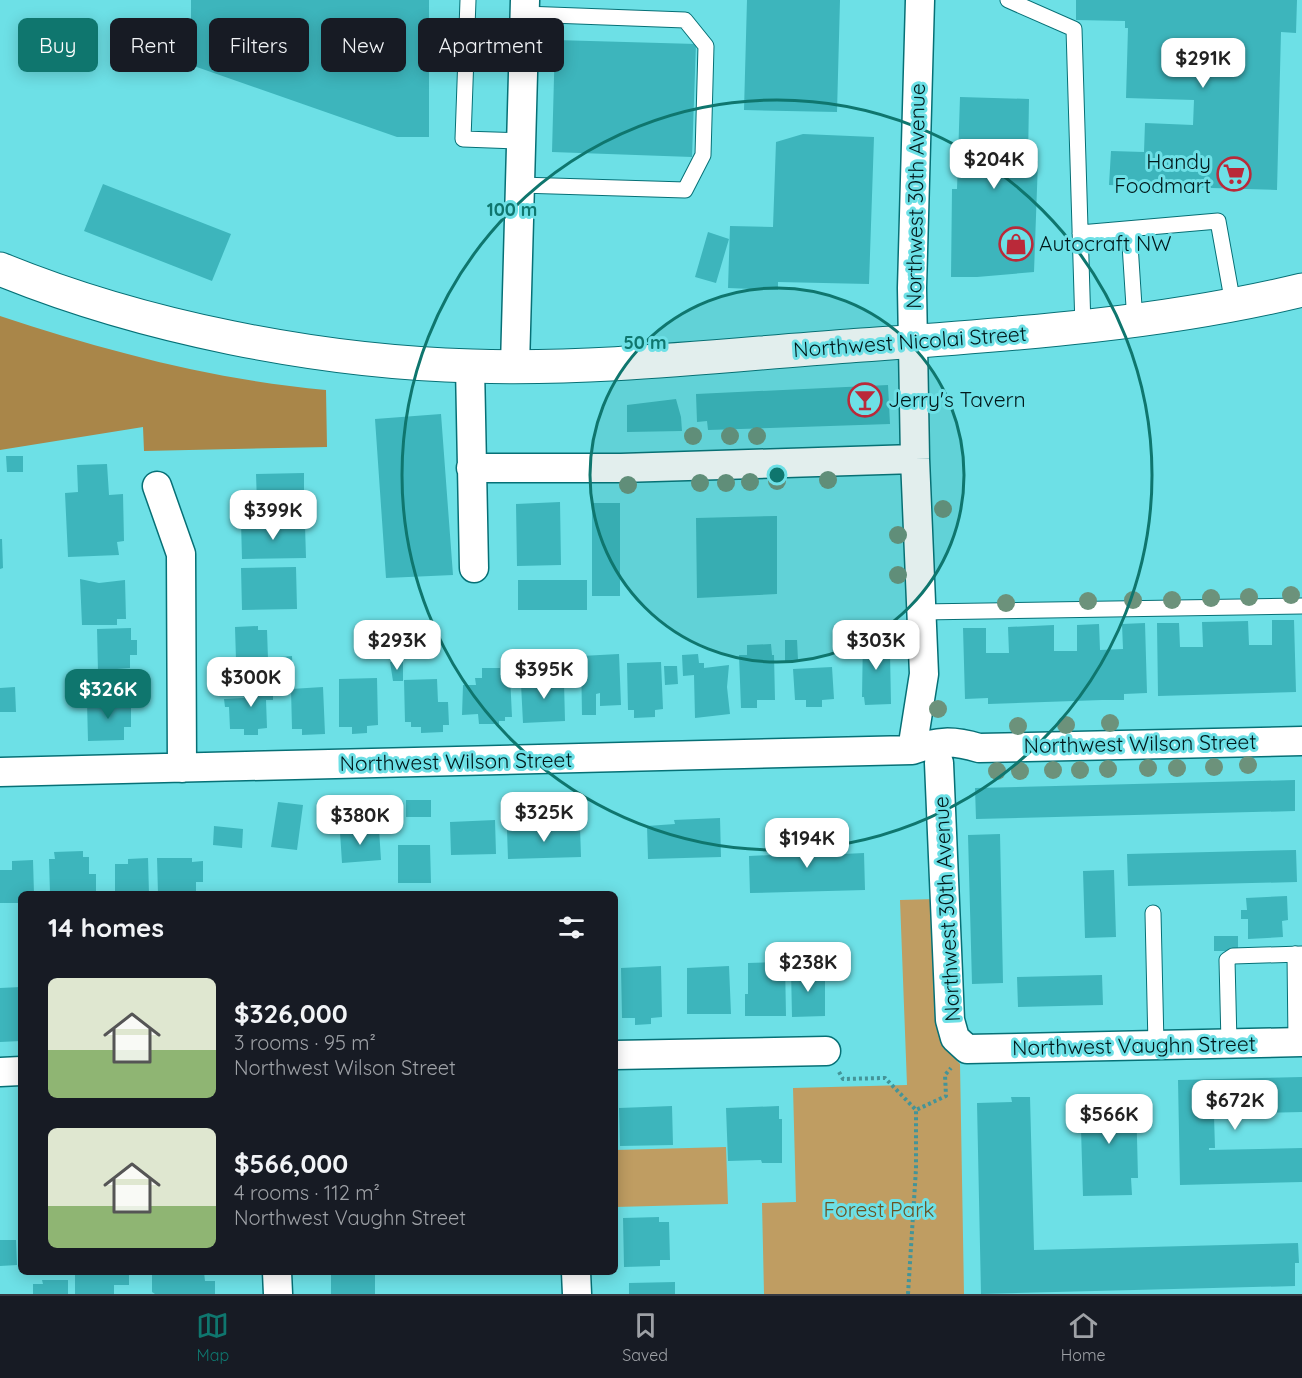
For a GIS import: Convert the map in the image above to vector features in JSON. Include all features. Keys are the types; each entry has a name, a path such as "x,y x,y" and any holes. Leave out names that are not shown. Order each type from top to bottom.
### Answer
{"main road":[{"name":"Northwest Nicolai Street","path":"0,269 111,308 225,336 308,351 385,360 470,366 591,365 1022,334 1135,321 1302,290"}],"street":[{"name":"Northwest 30th Avenue","path":"912,750 924,674 915,459 915,342 912,288 920,0"},
{"path":"514,366 525,7"},
{"path":"470,366 474,568"},
{"path":"471,468 621,468 915,459"},
{"path":"157,486 181,554 182,768"},
{"name":"Northwest Wilson Street","path":"0,772 912,750 933,742 956,741 979,748 1302,741"},
{"name":"Northwest Wilson Street","path":"912,750 939,763 957,763 979,748"},
{"name":"Northwest 30th Avenue","path":"939,763 950,1020 956,1038 967,1049"},
{"name":"Northwest Vaughn Street","path":"967,1049 1299,1042"},
{"path":"618,1055 826,1051"},
{"path":"0,1072 18,1071"},
{"path":"277,1275 278,1294"},
{"path":"576,1275 577,1294"}],"lane":[{"path":"468,0 463,139 521,141"},
{"path":"1008,0 1074,29 1083,327"},
{"path":"519,185 685,189 703,154 706,46 685,20 525,7"},
{"path":"1080,233 1218,221 1233,304"},
{"path":"1129,229 1135,321"},
{"path":"921,612 1302,606"},
{"path":"1153,913 1156,1045"},
{"path":"1229,1044 1227,960 1233,956 1299,954 1299,1042"}],"path":[{"path":"916,1110 946,1096 945,1075 967,1049"},
{"path":"826,1051 843,1079 885,1078 916,1110 916,1169 908,1294"}],"green space":[{"name":"Forest Park","path":"936,899 942,1045 960,1064 964,1294 764,1294 762,1203 796,1202 793,1088 907,1085 900,900"},
{"path":"726,1147 728,1204 618,1207 618,1150"}],"shaded area":[{"path":"0,316 80,341 161,362 243,379 326,390 327,447 144,451 143,427 0,450"}],"building":[{"path":"191,0 429,0 429,18 418,18 418,72 429,72 429,137 397,137 211,72 309,72 309,18 209,18 209,71 197,67 197,18 191,18"},
{"path":"747,0 840,0 837,112 744,110"},
{"path":"1076,0 1297,0 1296,33 1281,32 1277,190 1109,185 1111,151 1144,152 1145,123 1193,125 1194,100 1126,98 1128,28 1125,28 1125,21 1076,20"},
{"path":"564,40 696,44 692,157 552,152 554,72 564,72"},
{"path":"960,97 1029,99 1028,160 1038,161 1034,272 951,277 952,189 957,189"},
{"path":"803,134 874,137 869,284 778,282 778,290 728,288 730,226 773,227 776,142"},
{"path":"103,184 231,234 212,281 84,231"},
{"path":"708,232 729,239 716,283 695,277"},
{"path":"888,385 890,424 708,430 707,421 697,422 696,394"},
{"path":"676,399 682,431 627,432 627,405"},
{"path":"441,414 453,575 386,578 375,419"},
{"path":"6,456 23,456 23,472 7,472"},
{"path":"107,464 109,495 123,494 124,541 117,542 119,555 68,557 65,493 78,492 77,465"},
{"path":"304,473 304,501 257,503 256,474"},
{"path":"560,502 561,565 517,566 516,504"},
{"path":"592,503 620,503 620,596 592,596"},
{"path":"777,516 777,594 697,598 696,518"},
{"path":"285,521 285,526 305,525 306,558 242,559 241,522"},
{"path":"0,539 2,539 3,568 0,569"},
{"path":"296,567 297,609 242,610 241,568"},
{"path":"80,579 99,583 125,580 126,619 117,619 117,625 82,625"},
{"path":"518,580 587,580 587,610 518,610"},
{"path":"1272,620 1294,620 1296,692 1158,696 1157,623 1179,623 1180,647 1203,647 1202,622 1248,621 1249,645 1272,645"},
{"path":"1145,623 1147,693 1124,694 1124,700 988,704 988,698 965,699 963,628 986,628 986,653 1009,653 1008,627 1054,625 1054,651 1077,651 1077,625 1099,624 1100,650 1123,649 1122,624"},
{"path":"258,626 258,630 267,630 268,659 236,660 235,627"},
{"path":"131,628 131,640 137,640 137,655 130,655 130,668 117,669 117,672 98,672 97,629"},
{"path":"395,633 422,633 423,654 395,655"},
{"path":"863,636 888,636 891,704 865,705 864,697 862,697"},
{"path":"785,640 797,640 798,660 785,661"},
{"path":"771,644 772,655 774,655 775,700 757,700 757,708 741,708 739,655 747,655 747,645"},
{"path":"619,654 621,705 600,706 600,693 596,694 596,715 582,715 581,656"},
{"path":"698,654 699,663 704,663 704,668 729,665 727,687 730,714 695,718 694,675 683,676 682,655"},
{"path":"292,656 293,679 280,679 279,657"},
{"path":"390,662 403,662 403,681 393,681"},
{"path":"661,662 663,709 655,710 655,717 634,718 634,710 628,710 627,663"},
{"path":"664,666 677,666 678,684 665,685"},
{"path":"832,667 834,699 822,700 822,707 806,707 806,700 795,700 793,669"},
{"path":"482,668 500,668 500,675 510,675 512,717 505,717 505,721 499,721 499,724 479,724 478,714 462,715 463,685 476,685 475,678 482,678"},
{"path":"72,670 94,670 95,697 73,698"},
{"path":"560,672 561,683 564,682 565,721 523,723 521,684 546,683 545,673"},
{"path":"377,678 378,725 367,726 367,733 352,734 352,727 339,727 339,679"},
{"path":"437,679 438,702 448,702 449,725 443,725 443,732 421,733 421,727 411,727 411,722 405,722 404,680"},
{"path":"244,682 273,682 273,700 266,700 267,728 258,729 258,735 244,735 244,729 230,729 229,707 225,707 224,699 244,698"},
{"path":"15,687 16,712 0,712 0,688"},
{"path":"323,687 325,734 302,735 302,729 292,729 291,689"},
{"path":"87,702 131,702 131,727 124,727 124,740 88,741"},
{"path":"1295,780 1295,811 976,819 975,788"},
{"path":"406,800 431,800 431,817 406,817"},
{"path":"278,802 303,805 297,850 271,847"},
{"path":"720,818 721,857 648,859 647,826 675,824 674,820"},
{"path":"495,820 496,854 451,855 450,822"},
{"path":"214,826 243,829 242,848 213,845"},
{"path":"555,826 555,828 580,827 581,857 508,859 507,830"},
{"path":"379,829 381,860 342,863 340,832"},
{"path":"1000,834 1003,983 972,984 968,835"},
{"path":"835,841 835,848 843,848 843,854 864,853 865,890 750,893 749,856 771,855 771,850 781,849 781,842"},
{"path":"398,845 430,845 431,883 398,883"},
{"path":"1296,850 1297,882 1128,886 1127,854"},
{"path":"83,851 83,857 89,857 89,874 96,874 96,891 50,891 49,859 55,859 54,852"},
{"path":"148,858 149,891 115,891 115,864 128,864 128,859"},
{"path":"157,858 192,858 192,862 203,861 203,882 196,882 196,891 158,891"},
{"path":"33,860 34,891 18,891 18,903 0,903 0,870 12,870 12,861"},
{"path":"1114,870 1116,937 1085,938 1083,871"},
{"path":"1287,896 1288,920 1282,921 1283,937 1248,939 1248,919 1241,919 1241,910 1247,910 1246,898"},
{"path":"1214,936 1238,936 1238,951 1214,951"},
{"path":"785,962 786,1016 745,1016 748,963"},
{"path":"661,966 662,1017 651,1018 651,1024 635,1025 635,1018 622,1018 621,968"},
{"path":"729,966 731,1014 687,1014 687,968"},
{"path":"791,969 825,969 825,1016 792,1017"},
{"path":"1102,975 1103,1005 1018,1007 1017,977"},
{"path":"18,987 18,1041 0,1042 0,988"},
{"path":"1302,1077 1302,1112 1208,1114 1208,1116 1214,1116 1215,1148 1209,1148 1209,1150 1302,1148 1302,1182 1180,1185 1178,1080"},
{"path":"1080,1095 1100,1095 1100,1099 1136,1098 1138,1178 1131,1178 1132,1195 1083,1196"},
{"path":"1011,1097 1030,1097 1034,1250 1298,1243 1299,1263 1295,1263 1295,1286 981,1294 977,1103 1012,1102"},
{"path":"672,1106 673,1145 620,1146 619,1108"},
{"path":"779,1106 779,1119 782,1119 782,1163 762,1163 761,1160 728,1161 726,1108"},
{"path":"659,1217 659,1222 669,1222 670,1260 660,1260 660,1266 624,1267 623,1218"},
{"path":"0,1240 16,1240 17,1265 0,1266"},
{"path":"75,1275 129,1275 129,1285 114,1285 114,1294 75,1294"},
{"path":"152,1275 204,1275 205,1281 215,1281 215,1294 155,1294 152,1292"},
{"path":"331,1275 375,1275 375,1294 331,1294"},
{"path":"42,1280 68,1280 68,1294 33,1294 33,1284 43,1284"},
{"path":"675,1282 675,1294 629,1294 629,1283"}],"place":[{"name":"Handy Foodmart","path":"1234,174"},
{"name":"Autocraft NW","path":"1016,244"},
{"name":"Jerry's Tavern","path":"865,400"}]}
